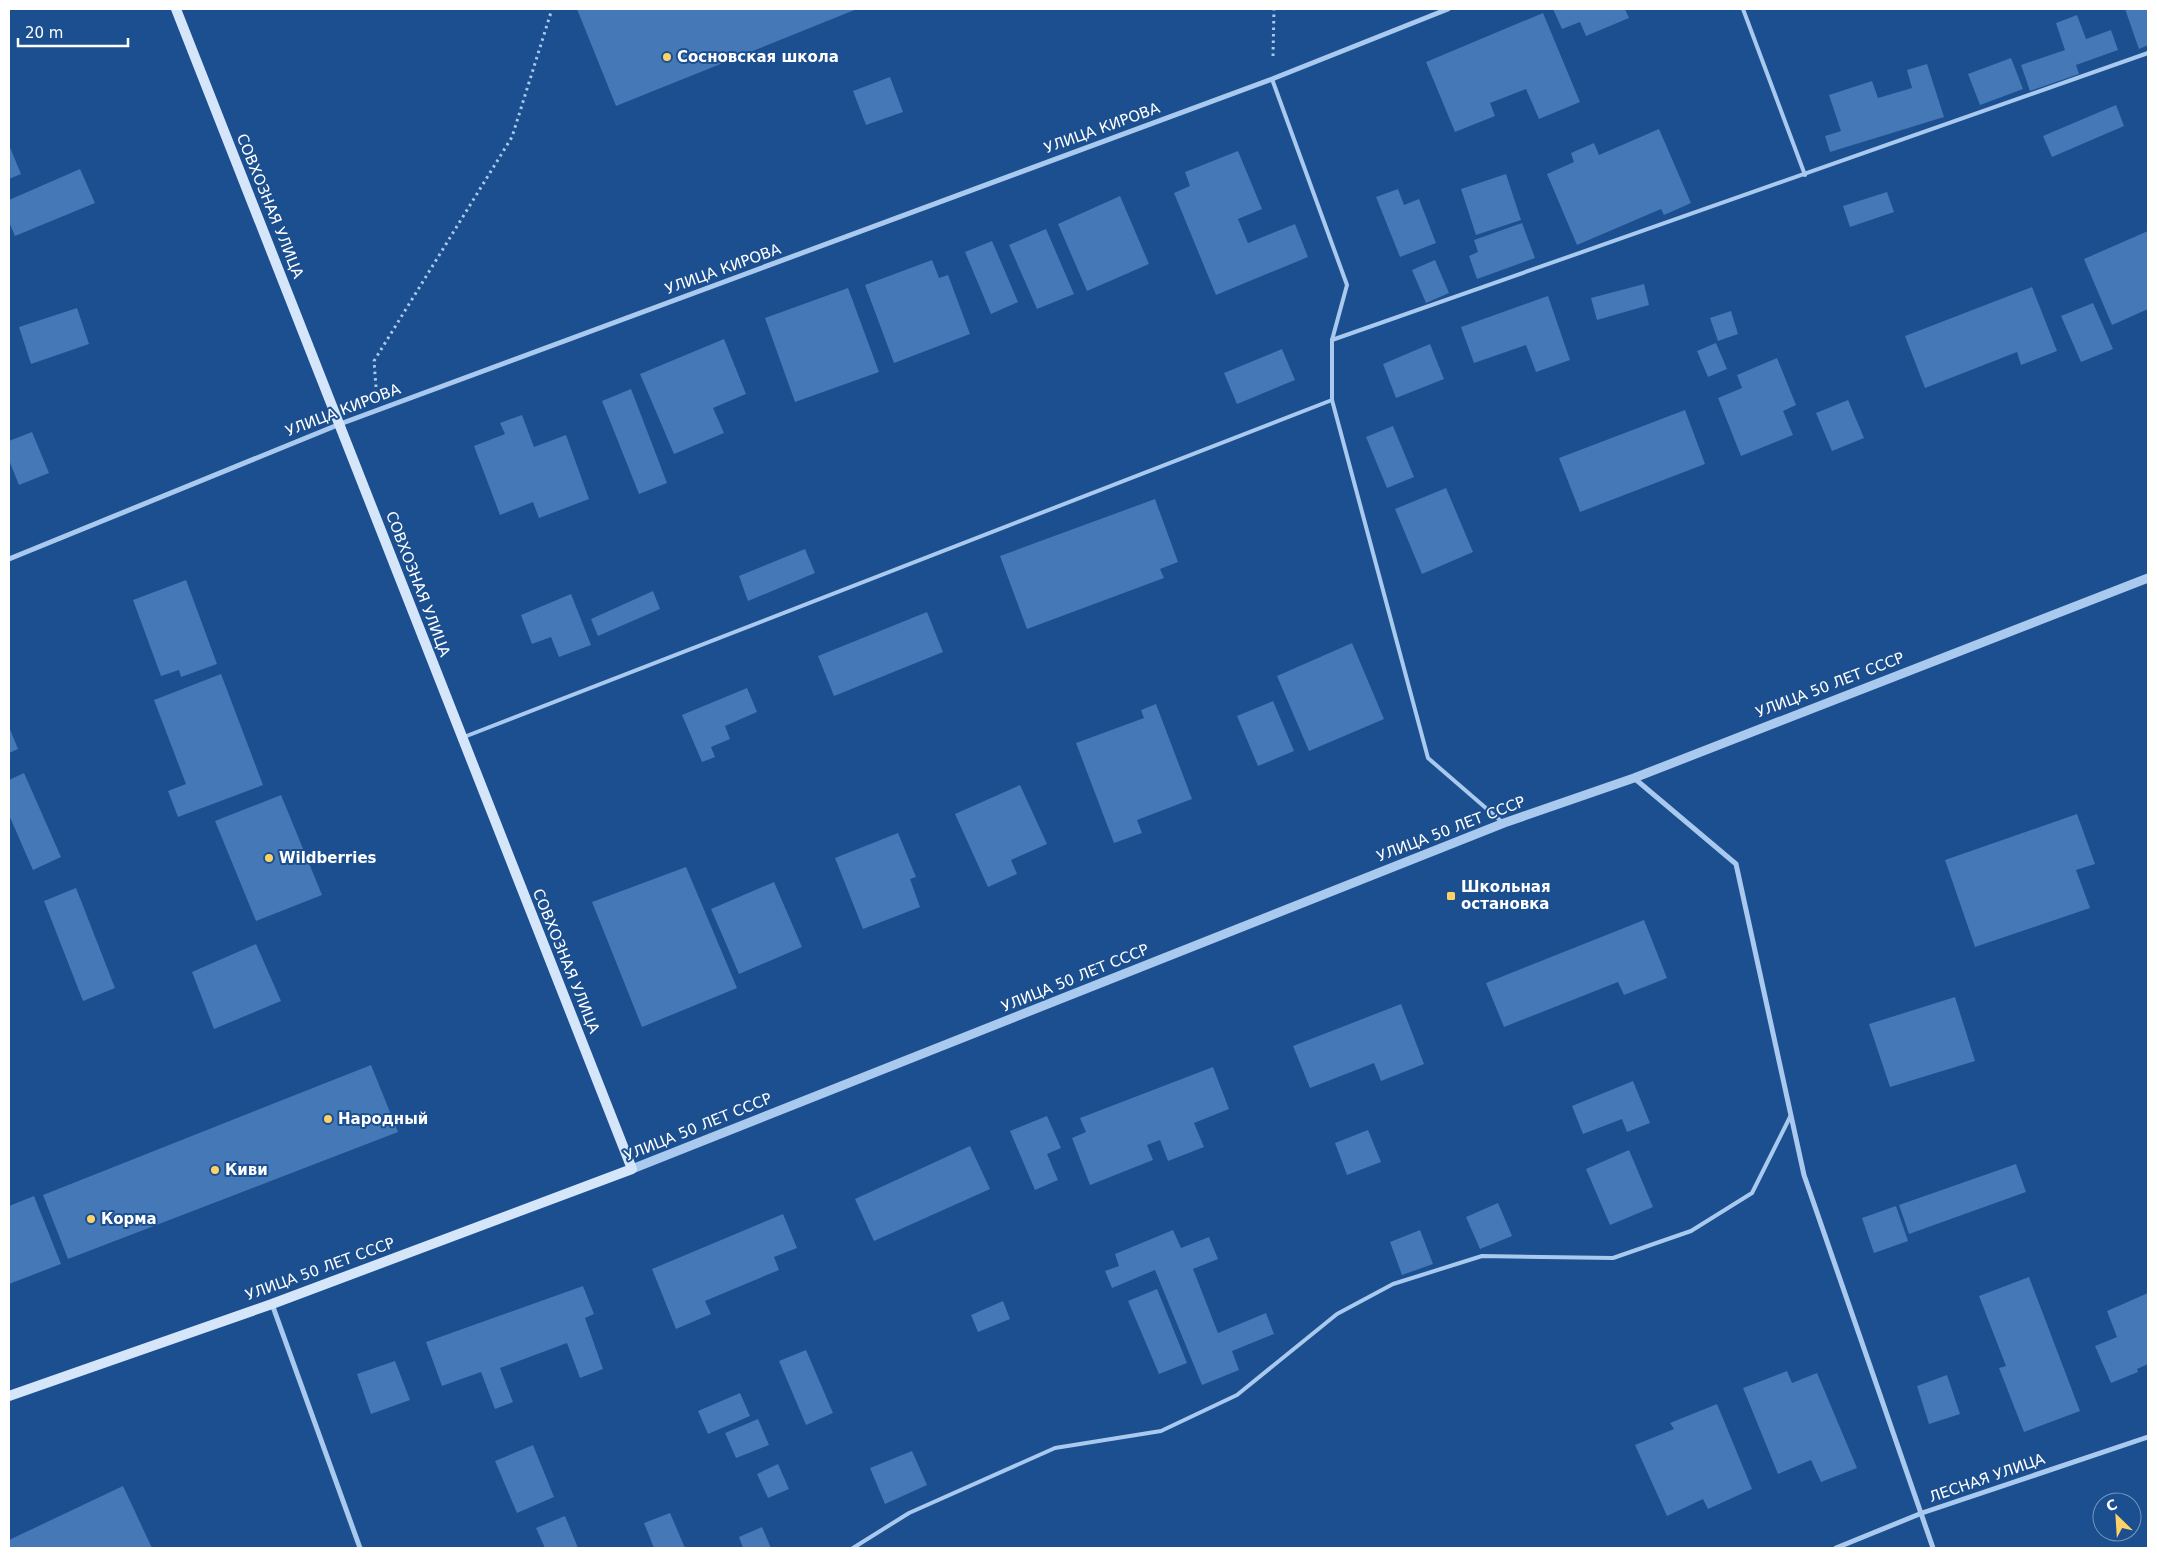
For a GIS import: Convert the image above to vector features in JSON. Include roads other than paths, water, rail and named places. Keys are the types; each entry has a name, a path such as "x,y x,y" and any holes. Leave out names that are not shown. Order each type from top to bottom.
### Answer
{"main road":[{"name":"СОВХОЗНАЯ УЛИЦА","path":"176,9 632,1169"},
{"name":"УЛИЦА 50 ЛЕТ СССР","path":"9,1396 272,1304 632,1169"}],"street":[{"name":"УЛИЦА КИРОВА","path":"9,559 340,424 1272,79 1448,9"},
{"name":"УЛИЦА 50 ЛЕТ СССР","path":"632,1169 1504,824 1634,778 2148,578"},
{"path":"1634,778 1736,864 1804,1175 1934,1548"},
{"path":"272,1304 360,1548"},
{"name":"ЛЕСНАЯ УЛИЦА","path":"1836,1548 1922,1513 2148,1438"}],"lane":[{"path":"1743,9 1805,175"},
{"path":"1332,340 2148,53"},
{"path":"1272,79 1347,285 1332,340 1332,400 1428,758 1504,824"},
{"path":"462,738 1332,400"},
{"path":"853,1548 909,1513 1055,1448 1161,1431 1238,1395 1337,1314 1393,1284 1482,1256 1613,1258 1691,1231 1752,1193 1791,1115"}],"place":[{"name":"Сосновская школа","path":"667,57"},
{"name":"Wildberries","path":"269,858"},
{"name":"Школьная остановка","path":"1451,896"},
{"name":"Народный","path":"328,1119"},
{"name":"Киви","path":"215,1170"},
{"name":"Корма","path":"91,1219"}]}
